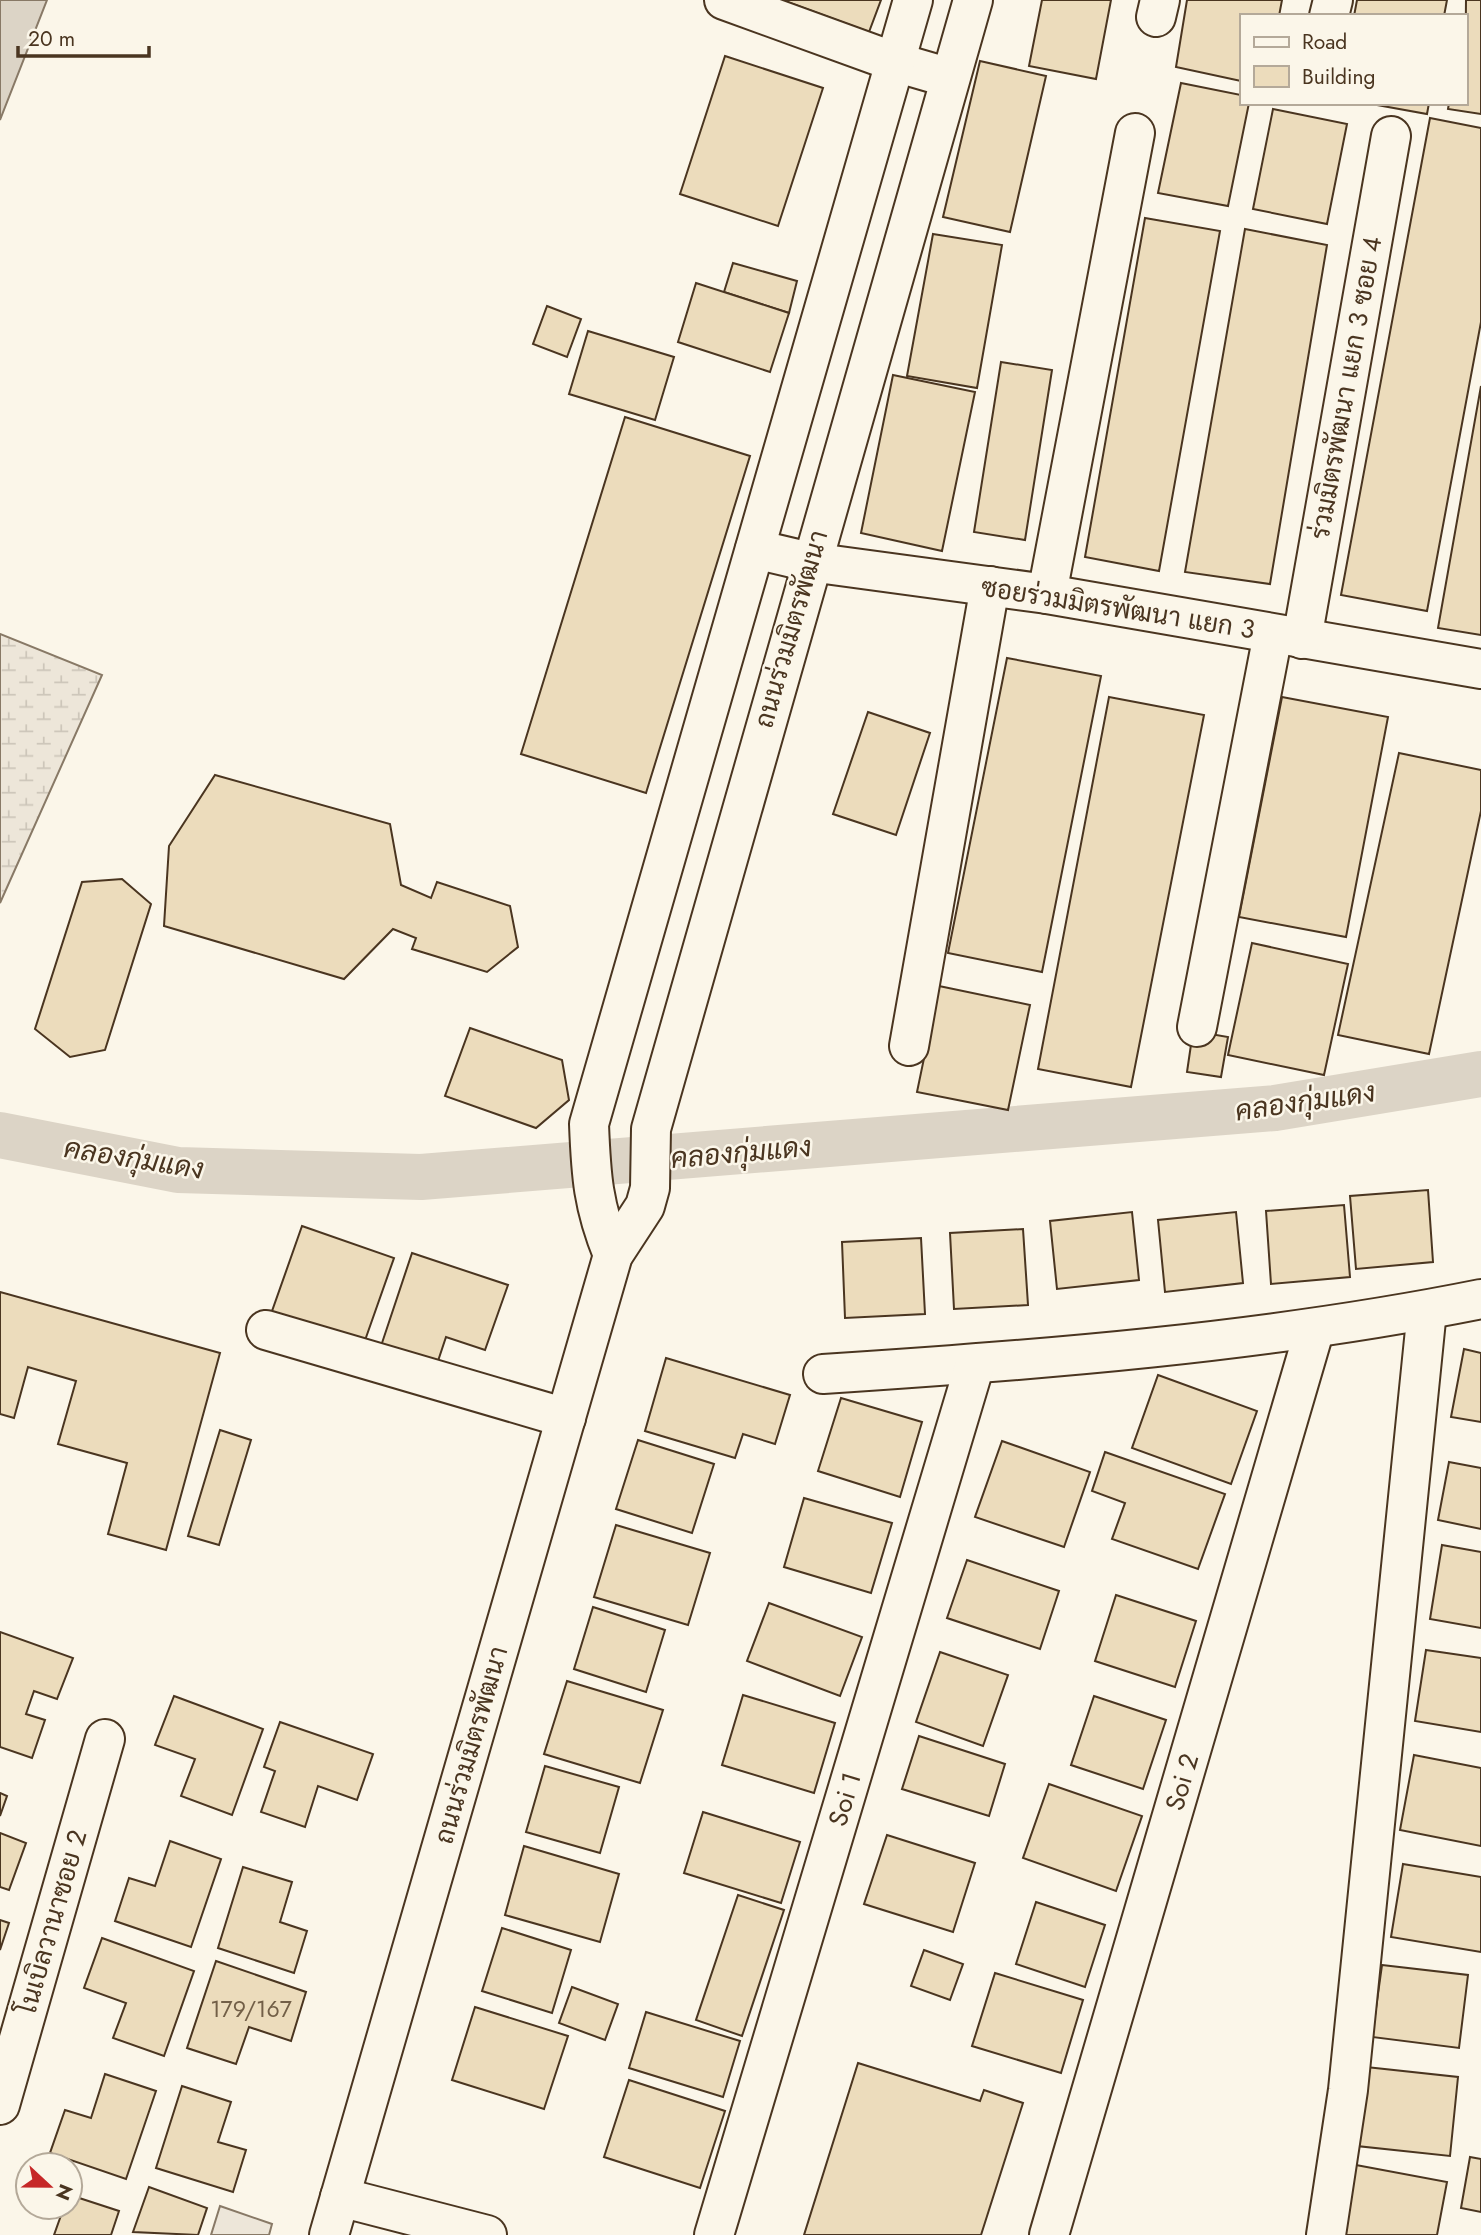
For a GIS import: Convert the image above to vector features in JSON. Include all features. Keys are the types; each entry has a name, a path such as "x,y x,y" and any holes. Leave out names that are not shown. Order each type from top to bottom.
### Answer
{"street":[{"path":"724,0 895,62 950,78"},
{"path":"613,1255 598,1218 591,1187 589,1124 914,0"},
{"name":"ถนนร่วมมิตรพัฒนา","path":"329,2235 613,1255 645,1206 650,1188 651,1129 810,562 973,0"},
{"path":"1047,594 1135,133"},
{"name":"ร่วมมิตรพัฒนา แยก 3 ซอย 4","path":"1197,1027 1288,636 1391,136"},
{"name":"ซอยร่วมมิตรพัฒนา แยก 3","path":"755,549 810,562 1047,594 1481,669"},
{"path":"909,1046 990,586"},
{"path":"823,1374 975,1364 1315,1328 1481,1299"},
{"path":"1326,2235 1348,2090 1427,1310"},
{"name":"Soi 2","path":"1049,2235 1315,1328"},
{"path":"266,1329 566,1418"},
{"name":"Soi 1","path":"714,2235 975,1364"},
{"name":"โนเบิลวานาซอย 2","path":"0,2105 105,1738"},
{"path":"340,2197 488,2235"}],"green space":[{"path":"0,634 102,675 0,903"},
{"path":"220,2206 272,2224 269,2235 211,2235"}],"shaded area":[{"path":"0,0 47,0 0,120"}],"building":[{"path":"782,0 881,0 869,32"},
{"path":"1042,0 1111,0 1096,79 1029,66"},
{"path":"1187,0 1282,0 1279,14 1240,14 1240,81 1176,67"},
{"path":"1357,0 1447,0 1444,14 1354,14"},
{"path":"1466,0 1481,0 1481,114 1448,109 1449,105 1467,105"},
{"path":"725,56 823,88 778,226 680,194"},
{"path":"980,61 1046,76 1010,232 943,217"},
{"path":"1181,83 1240,95 1240,105 1249,105 1228,206 1158,193"},
{"path":"1377,105 1429,105 1427,114"},
{"path":"1273,109 1347,124 1327,224 1253,209"},
{"path":"1430,118 1481,128 1481,322 1427,611 1341,595"},
{"path":"1145,218 1220,231 1159,571 1085,557"},
{"path":"1245,229 1327,245 1270,584 1185,572"},
{"path":"933,234 1002,245 977,388 907,376"},
{"path":"733,263 797,281 789,313 724,292"},
{"path":"696,283 789,313 770,372 678,342"},
{"path":"547,306 581,319 567,357 533,344"},
{"path":"588,331 674,357 655,420 569,394"},
{"path":"1001,362 1052,370 1025,540 974,532"},
{"path":"893,375 975,392 942,551 861,533"},
{"path":"1481,386 1481,635 1438,628"},
{"path":"625,417 750,456 646,793 521,754"},
{"path":"1007,658 1101,676 1042,972 948,953"},
{"path":"1109,697 1204,715 1131,1087 1038,1069"},
{"path":"1282,697 1388,717 1346,937 1239,917"},
{"path":"868,712 930,733 896,835 833,814"},
{"path":"1399,753 1481,770 1481,811 1429,1054 1338,1035"},
{"path":"215,775 390,824 401,885 431,898 437,882 510,906 518,947 487,972 412,949 416,938 393,929 344,979 164,926 169,846"},
{"path":"122,879 151,904 105,1050 70,1057 35,1029 82,882"},
{"path":"1252,943 1348,964 1324,1075 1228,1055"},
{"path":"939,986 1030,1005 1008,1110 917,1092"},
{"path":"470,1028 562,1060 569,1100 536,1128 445,1096"},
{"path":"1193,1031 1228,1037 1221,1077 1187,1072"},
{"path":"1428,1190 1433,1262 1356,1269 1350,1196"},
{"path":"1344,1205 1350,1277 1271,1284 1266,1211"},
{"path":"1132,1212 1139,1280 1057,1289 1050,1221"},
{"path":"1236,1212 1243,1283 1165,1292 1158,1220"},
{"path":"302,1226 394,1258 363,1346 271,1314"},
{"path":"1023,1229 1028,1305 954,1309 950,1233"},
{"path":"921,1238 925,1314 845,1318 842,1242"},
{"path":"412,1253 508,1285 485,1350 446,1337 434,1373 378,1355"},
{"path":"0,1292 220,1353 166,1550 108,1534 127,1463 58,1444 76,1381 28,1367 14,1418 0,1414"},
{"path":"1464,1349 1481,1353 1481,1422 1451,1417"},
{"path":"666,1358 790,1395 775,1444 743,1434 735,1458 645,1431"},
{"path":"1158,1375 1257,1411 1231,1484 1132,1448"},
{"path":"841,1398 922,1422 900,1497 818,1471"},
{"path":"220,1430 251,1440 219,1545 188,1536"},
{"path":"638,1440 714,1464 692,1533 616,1509"},
{"path":"1002,1441 1090,1472 1064,1547 975,1517"},
{"path":"1105,1452 1225,1494 1198,1569 1112,1539 1125,1503 1092,1491"},
{"path":"1449,1462 1481,1468 1481,1529 1438,1520"},
{"path":"804,1498 892,1523 871,1593 784,1567"},
{"path":"616,1525 710,1553 688,1625 594,1597"},
{"path":"1442,1545 1481,1552 1481,1628 1430,1619"},
{"path":"967,1560 1059,1591 1040,1649 947,1618"},
{"path":"1116,1595 1196,1621 1175,1687 1095,1661"},
{"path":"769,1603 862,1637 840,1696 747,1661"},
{"path":"593,1607 665,1630 646,1692 574,1669"},
{"path":"0,1632 73,1658 57,1699 34,1691 26,1714 45,1720 32,1758 0,1747"},
{"path":"1426,1650 1481,1658 1481,1732 1415,1721"},
{"path":"940,1652 1008,1675 983,1746 916,1722"},
{"path":"567,1681 663,1710 640,1783 544,1754"},
{"path":"743,1695 835,1723 814,1793 722,1765"},
{"path":"174,1696 263,1729 232,1815 181,1796 195,1759 155,1745"},
{"path":"1094,1696 1166,1720 1143,1789 1071,1765"},
{"path":"280,1722 373,1754 357,1800 318,1786 305,1827 261,1812 275,1771 264,1767"},
{"path":"919,1736 1005,1764 989,1816 902,1789"},
{"path":"1414,1755 1481,1768 1481,1846 1400,1830"},
{"path":"545,1766 619,1787 600,1853 526,1832"},
{"path":"1049,1784 1142,1816 1116,1891 1023,1858"},
{"path":"0,1793 7,1796 0,1816"},
{"path":"703,1812 800,1842 781,1903 684,1873"},
{"path":"0,1833 26,1843 9,1890 0,1887"},
{"path":"887,1835 975,1863 953,1932 864,1904"},
{"path":"170,1841 221,1859 191,1947 115,1921 129,1878 155,1886"},
{"path":"524,1846 619,1874 600,1942 505,1915"},
{"path":"1403,1864 1481,1877 1481,1952 1391,1937"},
{"path":"243,1867 292,1882 280,1922 307,1931 294,1973 218,1948"},
{"path":"738,1895 784,1910 742,2036 696,2020"},
{"path":"1036,1902 1105,1925 1085,1987 1016,1964"},
{"path":"0,1920 9,1923 0,1950"},
{"path":"502,1928 571,1950 552,2013 482,1991"},
{"path":"102,1938 194,1971 164,2056 113,2038 126,2003 84,1988"},
{"path":"924,1950 963,1964 950,2000 911,1986"},
{"path":"216,1961 306,1992 291,2041 249,2027 236,2064 187,2048"},
{"path":"1382,1965 1468,1975 1459,2048 1372,2037"},
{"path":"995,1973 1083,2000 1061,2073 972,2046"},
{"path":"572,1987 618,2004 605,2040 559,2023"},
{"path":"475,2007 568,2036 544,2109 452,2080"},
{"path":"646,2012 740,2041 723,2097 629,2068"},
{"path":"858,2063 980,2101 984,2090 1023,2103 981,2235 804,2235"},
{"path":"1366,2067 1458,2077 1450,2156 1357,2146"},
{"path":"105,2074 156,2091 126,2179 84,2165 84,2151 51,2151 65,2110 91,2118"},
{"path":"629,2080 725,2111 700,2188 604,2157"},
{"path":"182,2086 231,2102 218,2142 246,2150 233,2192 156,2168"},
{"path":"1470,2157 1481,2159 1481,2212 1461,2208"},
{"path":"1356,2165 1447,2182 1437,2235 1343,2235"},
{"path":"149,2187 207,2208 198,2235 133,2232"},
{"path":"84,2200 119,2211 111,2235 54,2235 59,2221 84,2221"}],"waterway":[{"name":"คลองกุ่มแดง","path":"0,1135 178,1170 421,1177 1275,1108 1481,1074"}]}
